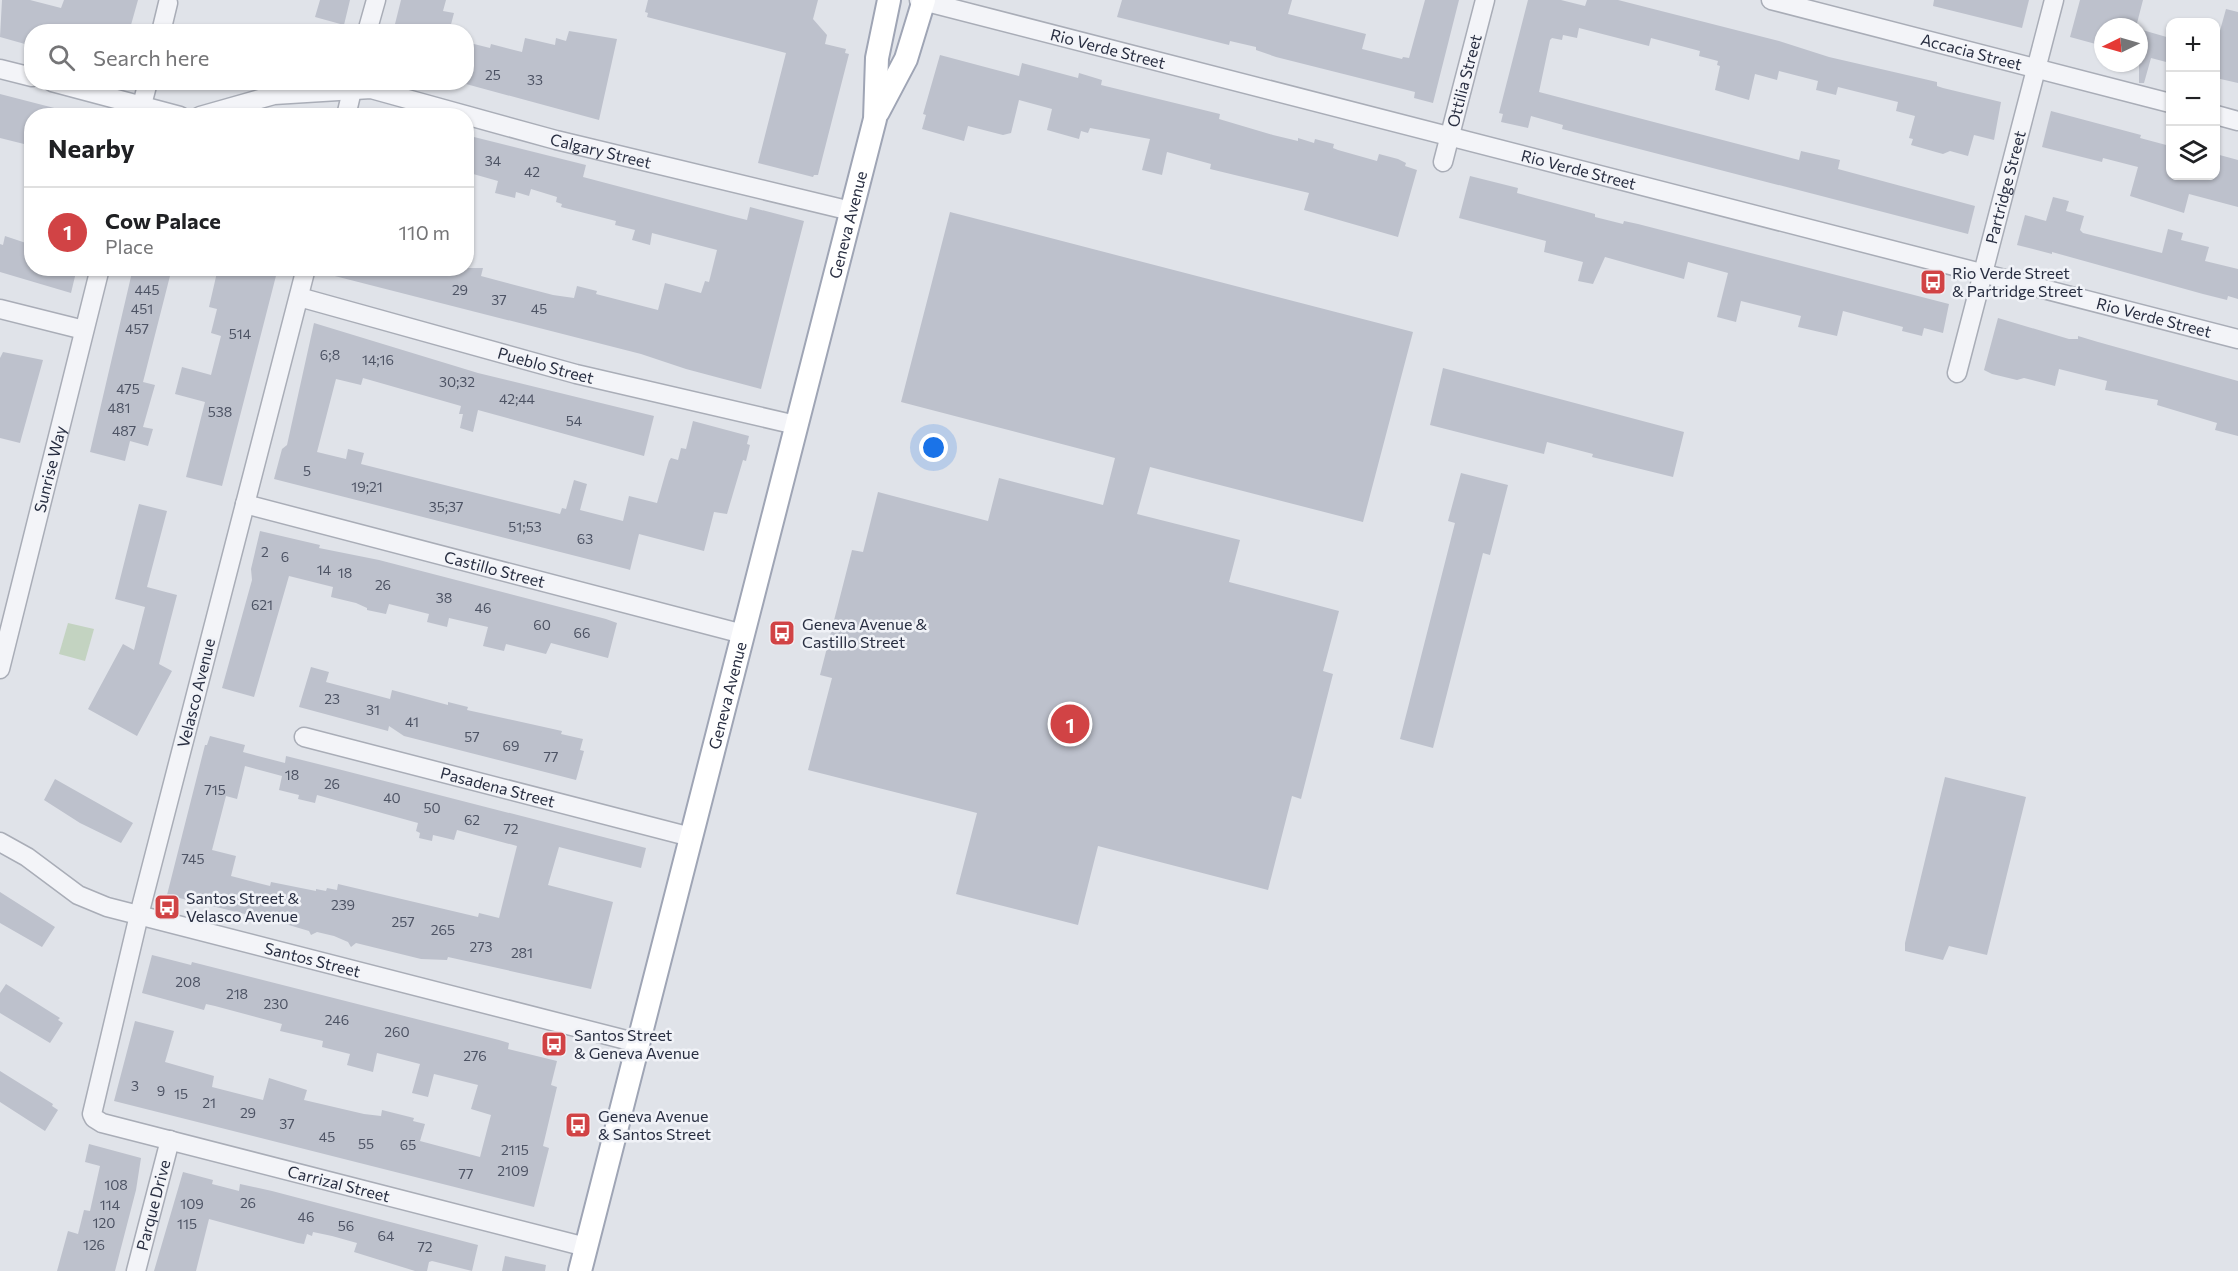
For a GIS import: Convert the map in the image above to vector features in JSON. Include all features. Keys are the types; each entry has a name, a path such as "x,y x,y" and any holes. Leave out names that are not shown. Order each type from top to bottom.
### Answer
{"main road":[{"name":"Geneva Avenue","path":"580,1271 875,119 877,58 889,0"},
{"name":"Geneva Avenue","path":"875,119 906,59 922,0"}],"street":[{"path":"369,24 375,0"},
{"name":"Rio Verde Street","path":"922,0 2238,339"},
{"name":"Ottilia Street","path":"1443,162 1485,0"},
{"name":"Accacia Street","path":"1771,0 2166,102"},
{"name":"Partridge Street","path":"1957,373 2054,0"},
{"path":"163,24 168,3"},
{"path":"0,69 24,75"},
{"path":"76,90 131,108"},
{"path":"141,108 146,90"},
{"name":"Calgary Street","path":"228,108 274,95 318,90"},
{"path":"348,108 353,90"},
{"name":"Calgary Street","path":"376,90 443,108"},
{"path":"2220,116 2238,121"},
{"name":"Calgary Street","path":"474,117 556,140 851,212"},
{"name":"Sunrise Way","path":"1,664 98,276"},
{"name":"Velasco Avenue","path":"94,1118 93,1109 139,915 304,276"},
{"name":"Pueblo Street","path":"299,297 576,374 796,425"},
{"path":"0,309 84,330"},
{"name":"Castillo Street","path":"245,504 743,634"},
{"name":"Pasadena Street","path":"304,737 691,837"},
{"name":"Santos Street","path":"0,842 27,857 78,895 106,907 638,1043"},
{"name":"Carrizal Street","path":"94,1118 102,1123 586,1247"},
{"name":"Parque Drive","path":"136,1271 170,1140"}],"green space":[{"path":"68,623 94,629 85,661 59,654"}],"building":[{"path":"2,0 30,0 61,8 64,0 138,0 131,24 24,24 24,44 0,37"},
{"path":"320,0 350,0 344,24 315,17"},
{"path":"401,0 446,0 443,11 454,13 451,24 395,24"},
{"path":"648,0 818,0 813,19 827,35 825,44 846,49 845,53 849,54 818,175 813,177 758,163 786,53 647,17 648,13 645,12"},
{"path":"1122,0 1292,0 1288,14 1366,34 1362,49 1402,59 1403,57 1409,58 1425,0 1459,0 1433,103 1414,98 1415,92 1276,57 1256,50 1256,47 1230,41 1229,45 1117,17"},
{"path":"1528,0 1561,0 1585,6 1587,0 1618,0 1779,41 1829,57 1937,82 1937,86 1943,88 2001,102 1994,140 1974,135 1968,156 1950,151 1943,154 1911,145 1913,139 1909,138 1915,116 1896,111 1898,102 1838,87 1836,95 1816,90 1818,81 1779,71 1777,80 1755,74 1749,100 1715,90 1720,66 1717,65 1718,61 1699,56 1700,51 1651,38 1649,46 1579,28 1577,38 1563,35 1562,40 1552,38 1550,40 1539,92 1799,160 1801,151 1840,160 1838,169 1975,206 1968,234 1562,129 1563,125 1531,116 1528,128 1501,122 1503,114 1499,113"},
{"path":"1934,0 2029,0 2022,28 1933,6"},
{"path":"2080,0 2143,0 2138,18 2094,18 2094,44 2070,37"},
{"path":"2226,9 2238,12 2238,83 2220,79 2220,31"},
{"path":"569,31 617,39 599,120 474,86 474,44 490,48 491,44 522,52 525,38 555,45 556,38 566,41"},
{"path":"2148,32 2166,37 2166,62 2151,58 2148,69"},
{"path":"940,55 1019,76 1022,63 1078,78 1079,73 1102,80 1101,85 1220,114 1219,119 1273,135 1298,141 1298,138 1314,143 1315,139 1334,144 1333,148 1338,150 1377,161 1379,154 1398,159 1406,163 1405,166 1417,170 1398,237 1304,210 1309,193 1210,169 1211,164 1167,152 1162,175 1142,170 1150,139 1090,128 1088,133 1081,131 1079,139 1047,130 1052,109 1019,100 1011,133 1003,135 968,126 964,141 922,129 926,115 923,114"},
{"path":"2139,72 2147,72 2144,83 2139,83"},
{"path":"0,94 54,108 24,108 24,144 0,138"},
{"path":"2051,111 2141,135 2140,138 2166,145 2166,180 2220,180 2220,155 2238,160 2238,207 2189,194 2184,213 2130,196 2138,167 2103,158 2102,162 2042,147"},
{"path":"474,137 586,165 583,177 731,216 747,220 750,207 804,221 761,389 686,369 641,354 335,276 474,276 474,268 483,268 481,276 553,295 574,298 577,286 597,291 596,294 658,310 665,283 701,293 705,281 709,282 717,250 652,233 650,245 632,240 635,230 615,225 616,221 561,207 562,204 556,202 557,197 531,189 529,196 516,192 515,198 495,193 498,181 474,174"},
{"path":"1470,176 1518,188 1517,193 1595,214 1595,217 1623,224 1624,221 1638,224 1949,304 1943,333 1924,328 1922,336 1902,331 1903,327 1843,311 1837,336 1798,327 1801,316 1741,301 1736,322 1717,317 1728,273 1688,262 1684,279 1605,257 1593,284 1578,281 1583,262 1544,252 1546,241 1459,218"},
{"path":"2053,197 2069,201 2066,211 2084,216 2080,230 2083,233 2162,253 2168,229 2183,233 2181,240 2209,247 2205,261 2238,269 2238,299 2228,296 2227,300 2052,252 2052,254 2017,245 2025,215 2046,221"},
{"path":"950,212 1413,332 1363,522 1150,467 1137,514 1240,540 1229,582 1339,611 1323,671 1333,674 1301,799 1292,796 1268,890 1098,846 1078,925 956,894 977,813 808,770 832,678 820,675 852,550 863,552 878,492 988,521 999,478 1103,505 1115,458 901,402"},
{"path":"5,236 24,242 24,276 75,276 71,293 0,272 0,244 3,245"},
{"path":"131,276 170,276 143,382 155,385 143,427 153,429 148,446 130,441 125,461 90,452"},
{"path":"216,276 276,276 222,486 186,477 205,402 175,394 182,367 211,375 221,336 211,333 217,309 209,307"},
{"path":"1998,318 2069,339 2078,339 2078,336 2238,381 2238,436 2215,430 2217,423 2157,405 2158,400 2105,390 2107,381 2059,369 2055,386 2024,378 2017,380 1992,374 1984,370"},
{"path":"314,323 478,373 654,416 644,456 478,410 473,432 460,428 463,414 459,414 461,406 363,378 361,385 336,379 317,452 346,459 348,449 364,453 361,464 560,514 562,508 566,509 574,480 587,484 580,510 623,521 629,496 657,503 669,461 671,458 678,460 681,448 686,449 693,421 749,436 747,444 750,445 746,461 743,460 727,514 714,512 704,551 639,534 630,570 274,479 282,449 287,445"},
{"path":"3,352 43,360 20,443 0,438 0,358"},
{"path":"1443,368 1684,432 1673,477 1592,457 1593,454 1547,442 1544,454 1430,425"},
{"path":"1461,473 1508,485 1490,555 1483,553 1433,748 1400,739 1455,523 1448,521"},
{"path":"139,504 167,511 147,587 177,595 159,664 172,671 137,736 88,709 123,644 134,650 145,607 115,599"},
{"path":"260,531 617,623 608,658 551,643 546,654 506,644 504,651 483,646 488,627 449,618 447,627 427,622 429,614 389,604 386,614 367,610 356,603 331,597 333,587 289,576 254,697 222,688 252,580 251,569"},
{"path":"311,667 329,672 326,682 390,699 392,690 448,705 448,702 468,707 467,710 562,731 561,734 583,739 580,750 584,751 576,780 404,736 389,726 388,731 299,707"},
{"path":"210,736 245,745 243,752 285,763 286,756 646,848 641,868 559,847 548,885 613,902 591,989 448,957 447,960 421,959 356,943 351,947 348,942 334,936 317,932 311,935 309,931 282,923 167,895 205,745","holes":["245,766 282,776 279,790 299,795 298,799 315,803 317,795 418,823 416,831 420,833 419,838 432,841 433,835 454,840 457,830 517,846 499,918 479,913 478,917 338,884 337,890 327,888 326,891 316,889 316,891 271,882 270,886 231,876 236,856 212,850 226,796 237,799"]},
{"path":"1945,777 2026,797 1987,955 1949,946 1943,960 1905,951 1905,943"},
{"path":"55,779 133,823 121,843 80,823 44,800"},
{"path":"0,892 55,927 42,947 0,923"},
{"path":"152,955 191,965 192,962 499,1040 509,1043 508,1049 557,1061 551,1085 557,1087 543,1146 549,1148 534,1207 114,1101 135,1021 174,1031 165,1062 214,1076 212,1087 263,1100 269,1078 307,1090 304,1100 364,1114 381,1116 382,1110 414,1118 413,1121 425,1124 420,1141 480,1157 491,1115 471,1109 478,1085 434,1074 428,1097 412,1093 420,1064 377,1053 373,1072 347,1065 350,1054 322,1047 323,1041 280,1031 282,1024 206,1004 204,1010 142,993"},
{"path":"6,984 60,1018 58,1020 63,1023 50,1043 0,1013 0,993"},
{"path":"0,1071 53,1104 52,1106 58,1110 45,1131 0,1102"},
{"path":"89,1144 141,1158 136,1190 115,1271 57,1271 68,1231 78,1234 84,1210 90,1211 100,1166 85,1162"},
{"path":"183,1172 213,1180 212,1184 239,1191 240,1184 272,1191 478,1245 472,1271 432,1261 429,1262 427,1271 415,1271 354,1252 357,1243 332,1236 313,1232 312,1236 307,1234 304,1244 209,1219 196,1271 154,1271"},
{"path":"505,1256 546,1265 545,1271 502,1271"}],"place":[{"name":"Rio Verde Street & Partridge Street","path":"1933,282"},
{"name":"Geneva Avenue & Castillo Street","path":"782,633"},
{"name":"Cow Palace","path":"1070,724"},
{"name":"Santos Street & Velasco Avenue","path":"167,907"},
{"name":"Santos Street & Geneva Avenue","path":"554,1044"},
{"name":"Geneva Avenue & Santos Street","path":"578,1125"}]}
